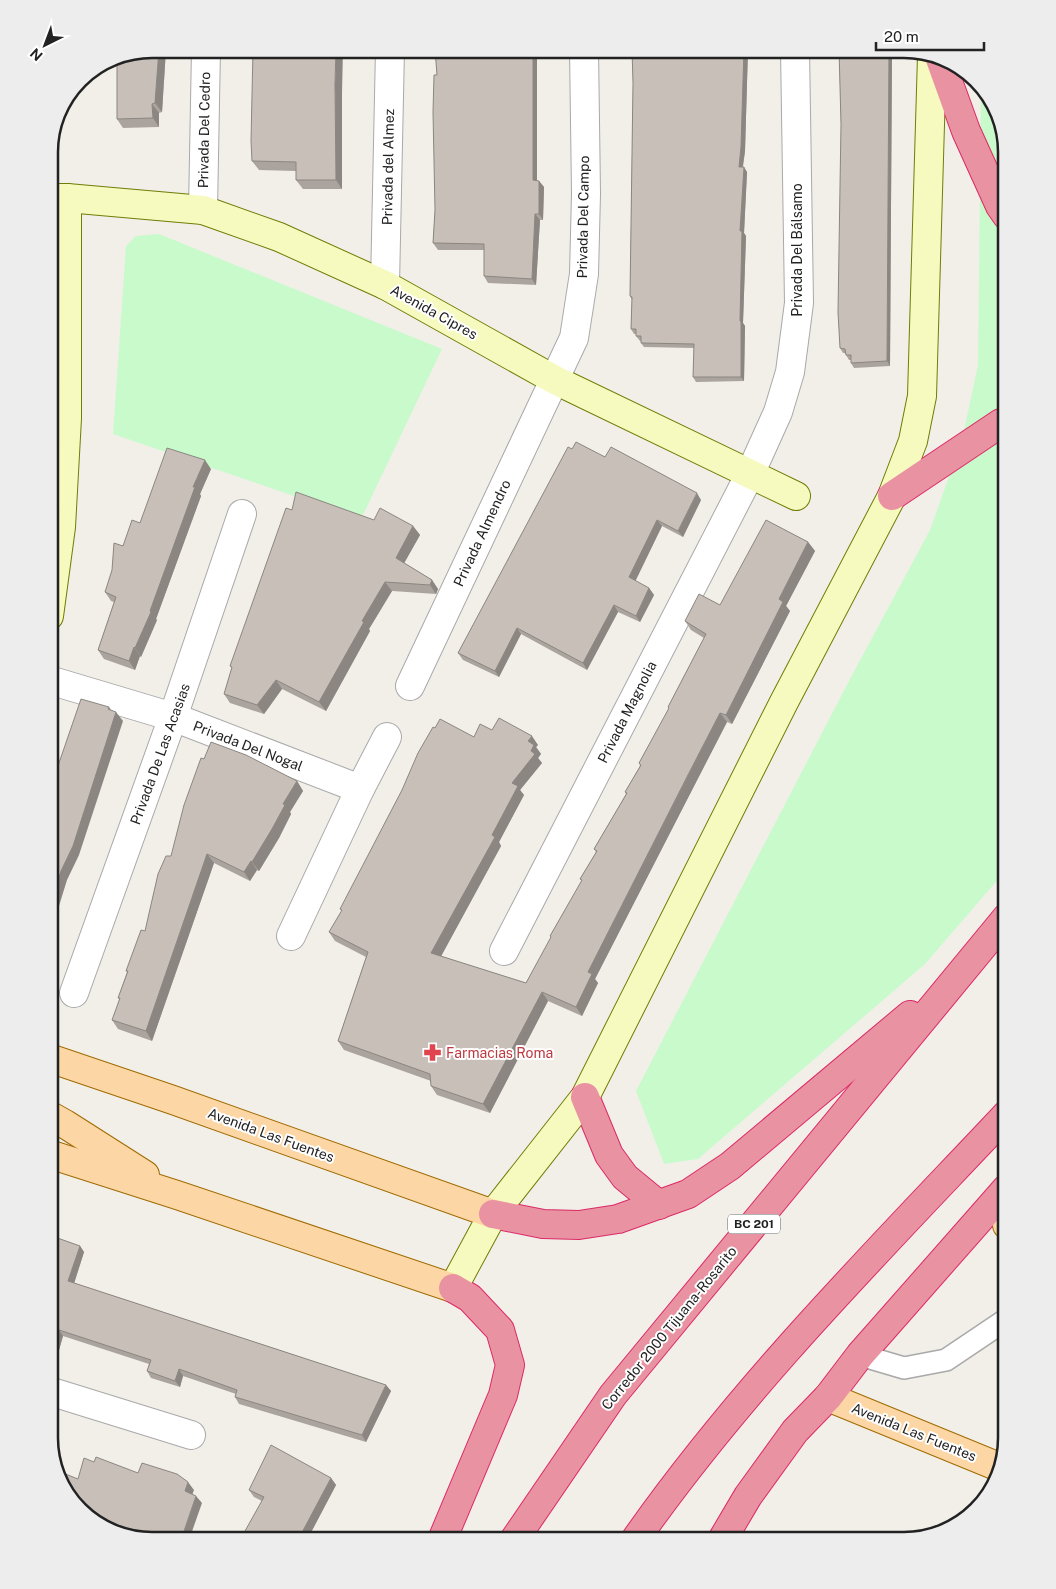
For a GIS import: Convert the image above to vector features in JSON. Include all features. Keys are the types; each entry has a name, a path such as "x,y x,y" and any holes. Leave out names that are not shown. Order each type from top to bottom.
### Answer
{"highway":[{"path":"942,65 966,131 998,202"},
{"path":"892,496 998,425"},
{"name":"Corredor 2000 Tijuana-Rosarito","path":"520,1531 613,1395 998,927"},
{"path":"493,1214 543,1224 579,1225 618,1219 688,1194 730,1166 963,970"},
{"path":"586,1097 609,1155 625,1177 659,1205"},
{"path":"641,1532 720,1430 802,1333 998,1124"},
{"path":"727,1532 748,1496 795,1432 828,1397 860,1355 998,1199"},
{"path":"446,1531 503,1395 510,1364 500,1330 470,1298 453,1288"}],"main road":[{"path":"58,1157 177,1194 453,1288 493,1214 586,1097 784,702 892,496 913,441 922,396 932,61"},
{"name":"Avenida Cipres","path":"58,198 203,210 279,237 385,285 555,380 796,496"},
{"path":"58,198 66,418 61,527 58,549"},
{"name":"Avenida Las Fuentes","path":"58,1061 493,1214"},
{"path":"58,1120 177,1194"},
{"name":"Avenida Las Fuentes","path":"828,1397 994,1465"}],"street":[{"name":"Privada Del Cedro","path":"203,210 206,58"},
{"name":"Privada del Almez","path":"385,285 390,58"},
{"name":"Privada Del Campo","path":"555,380 574,338 584,274 586,194 584,58"},
{"name":"Privada Del Bálsamo","path":"750,474 778,412 790,372 799,303 795,58"},
{"name":"Privada Almendro","path":"410,686 555,380"},
{"name":"Privada Magnolia","path":"504,951 750,474"},
{"name":"Privada De Las Acasias","path":"74,993 174,717 242,514"},
{"name":"Privada Del Nogal","path":"58,683 174,717 360,789"},
{"path":"291,936 360,789 387,738"},
{"path":"58,1393 191,1435"}],"lane":[{"path":"860,1355 904,1368 946,1360 998,1325"}],"green space":[{"path":"981,97 991,116 998,139 998,879 925,964 698,1159 664,1164 636,1091 850,679 930,530 962,440 978,365"},
{"path":"159,234 442,349 361,519 113,434 126,246 136,236"}],"building":[{"path":"158,58 155,103 152,104 153,118 117,119 117,65 133,59"},
{"path":"253,58 336,58 336,180 296,180 296,162 252,161"},
{"path":"436,58 533,58 533,180 539,181 539,214 535,214 532,279 484,276 484,244 433,243 435,210 433,112 434,75 437,75"},
{"path":"632,58 744,58 739,167 744,167 740,231 742,231 741,377 693,377 694,344 641,343 641,336 636,336 636,329 631,329"},
{"path":"839,58 889,58 887,361 851,363 851,355 846,355 845,349 840,348 838,312 841,124"},
{"path":"576,442 605,457 611,447 697,493 678,531 657,520 629,577 649,588 636,616 614,605 583,663 517,628 495,671 458,653 568,447 572,449"},
{"path":"167,448 205,460 193,487 195,487 151,612 129,661 98,650 116,597 105,592 112,570 114,543 123,546 132,520 140,523"},
{"path":"296,492 374,520 380,508 413,526 396,558 432,580 430,585 385,582 319,702 276,680 257,705 224,694 232,667 230,666 286,508 292,510"},
{"path":"766,520 808,542 779,599 783,602 726,715 720,713 588,972 592,974 576,1007 542,992 483,1104 431,1086 430,1074 338,1041 368,952 329,932 342,910 340,909 402,790 418,753 433,727 435,728 440,719 474,737 480,724 492,730 499,718 532,736 528,741 534,745 531,751 535,754 512,783 518,786 492,835 495,837 431,953 526,983 582,880 580,879 597,851 594,849 627,793 625,792 641,765 639,763 706,634 685,621 699,594 720,605"},
{"path":"81,699 109,707 108,709 116,712 73,846 58,880 58,766"},
{"path":"211,742 246,755 297,781 283,804 285,805 272,829 244,872 207,854 146,1031 112,1020 128,971 126,971 141,930 145,931 158,874 166,856 171,856 184,805 201,758 204,759"},
{"path":"58,1238 80,1246 68,1281 386,1385 362,1435 235,1397 237,1390 179,1369 175,1381 147,1371 151,1360 59,1330 58,1333"},
{"path":"271,1445 331,1478 303,1531 245,1531 264,1497 249,1490"},
{"path":"96,1457 138,1473 142,1463 177,1474 188,1482 185,1491 196,1496 184,1531 133,1530 121,1527 99,1516 77,1495 65,1474 78,1479 84,1458 94,1462"}],"place":[{"name":"Farmacias Roma","path":"432,1053"}]}
